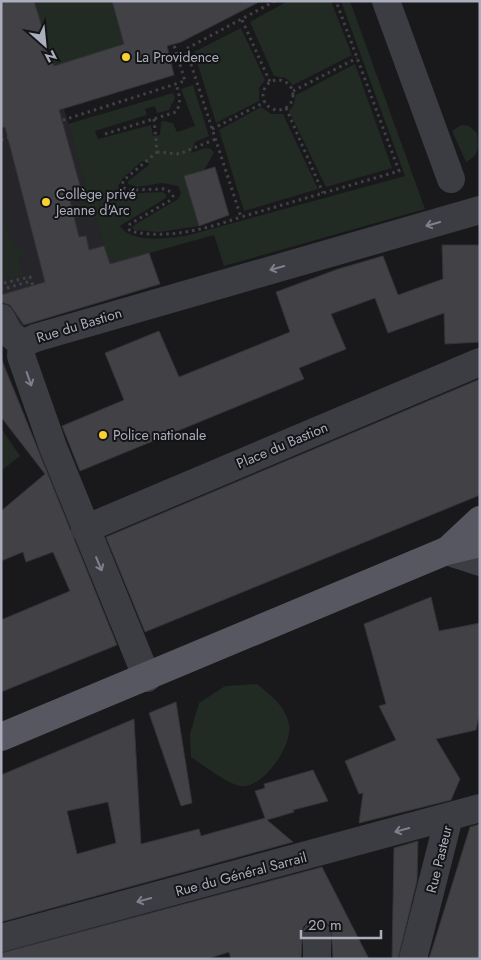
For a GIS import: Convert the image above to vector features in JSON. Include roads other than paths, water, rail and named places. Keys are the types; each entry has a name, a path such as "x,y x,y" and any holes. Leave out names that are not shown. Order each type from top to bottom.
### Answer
{"main road":[{"path":"446,551 480,520"},
{"path":"1,737 147,678 446,551 480,543"}],"street":[{"path":"386,1 451,179"},
{"name":"Rue du Bastion","path":"147,678 85,529 21,356 22,344 44,335 480,210"},
{"path":"1,318 9,333 22,344"},
{"name":"Place du Bastion","path":"85,529 480,362"},
{"path":"446,551 480,562"},
{"name":"Rue du Général Sarrail","path":"1,938 480,808"},
{"name":"Rue Pasteur","path":"413,959 450,817"}],"place":[{"name":"La Providence","path":"126,57"},
{"name":"Collège privé Jeanne d'Arc","path":"46,202"},
{"name":"Police nationale","path":"103,435"}]}
